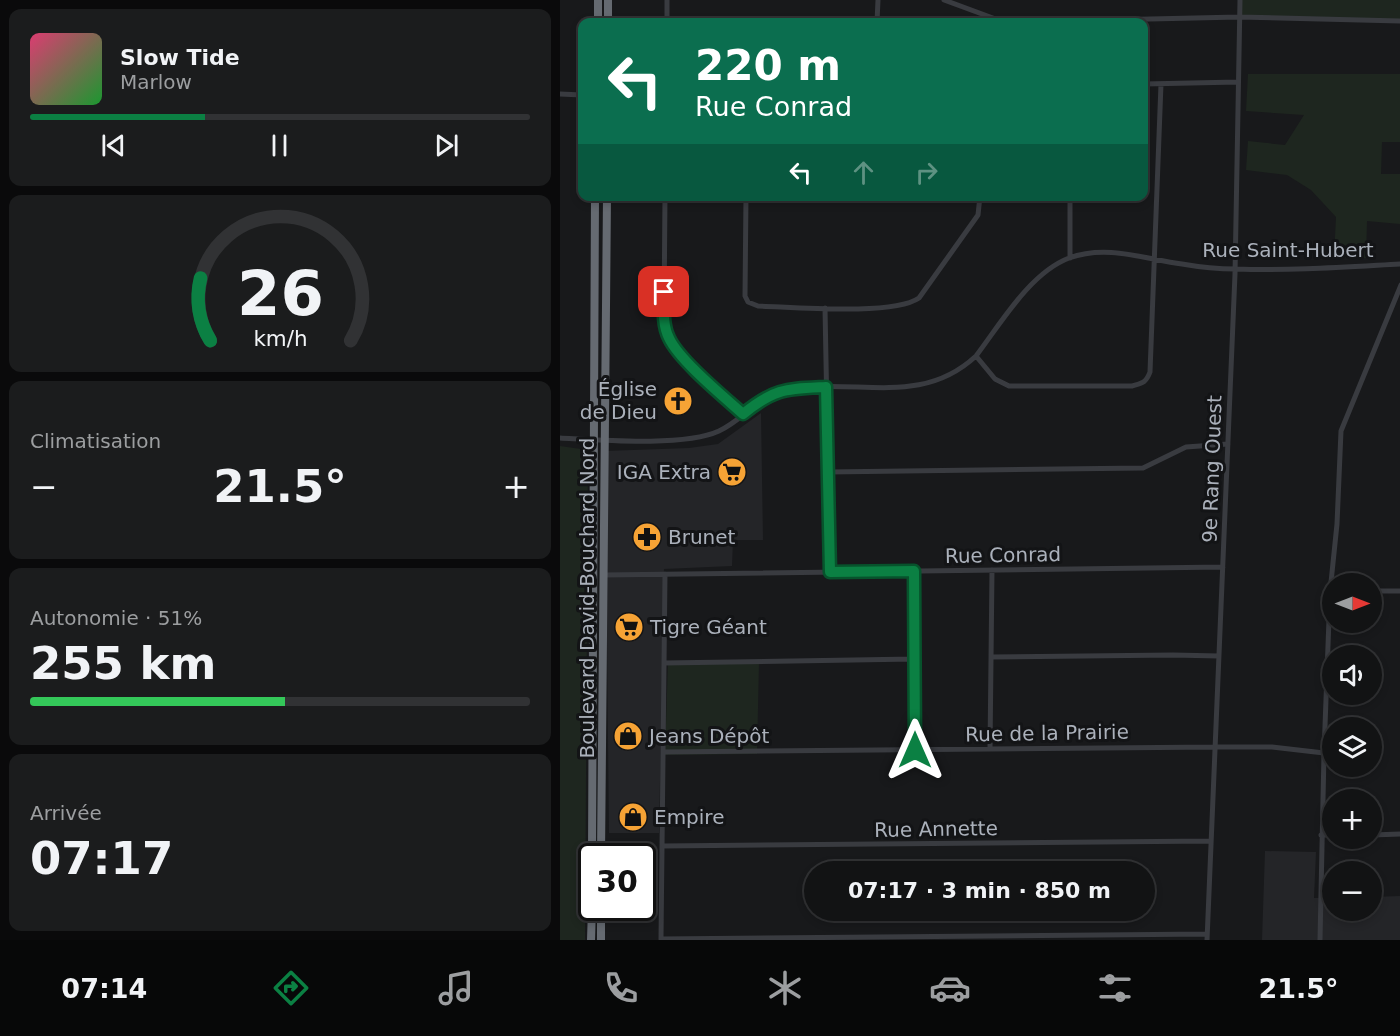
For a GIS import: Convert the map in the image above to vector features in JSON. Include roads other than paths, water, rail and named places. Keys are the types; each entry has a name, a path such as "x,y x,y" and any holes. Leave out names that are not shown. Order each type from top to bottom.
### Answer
{"highway":[{"path":"598,0 598,18"},
{"path":"608,0 608,18"},
{"name":"Boulevard David-Bouchard Nord","path":"592,843 595,201"},
{"name":"Boulevard David-Bouchard Nord","path":"601,843 607,201"},
{"path":"591,940 592,921"},
{"path":"601,921 601,940"}],"street":[{"path":"666,18 667,0"},
{"path":"877,18 878,0"},
{"path":"944,0 993,18"},
{"name":"9e Rang Ouest","path":"1207,937 1235,269 1240,0"},
{"path":"1148,19 1239,17 1400,21"},
{"path":"1148,84 1238,82"},
{"path":"976,356 995,379 1009,386 1132,386 1144,383 1150,372 1161,84"},
{"path":"560,94 578,95"},
{"path":"665,201 664,315 668,337 677,352 743,414"},
{"path":"746,201 745,296 748,302 758,306 825,308 893,307 913,302 919,298 978,215 979,201"},
{"path":"1070,201 1070,258"},
{"name":"Rue Saint-Hubert","path":"560,438 604,441 698,437 717,432 771,394 791,389 926,385 956,372 976,356 1034,281 1070,258 1088,254 1121,252 1183,265 1235,269 1400,264"},
{"path":"1333,573 1341,431 1400,285"},
{"path":"825,308 830,572"},
{"path":"828,472 1143,468 1186,447 1228,444"},
{"name":"Rue Conrad","path":"603,574 1223,567"},
{"path":"990,749 992,570"},
{"path":"914,571 915,750"},
{"path":"665,574 661,939 1207,937"},
{"path":"1382,591 1400,591"},
{"path":"1326,717 1329,633"},
{"path":"991,657 1219,656"},
{"path":"664,663 914,659"},
{"name":"Rue de la Prairie","path":"663,752 1272,747 1322,753"},
{"path":"1320,940 1323,777"},
{"path":"1382,835 1400,834"},
{"name":"Rue Annette","path":"662,846 1211,841"}],"place":[{"name":"Église de Dieu","path":"678,401"},
{"name":"IGA Extra","path":"732,472"},
{"name":"Brunet","path":"647,537"},
{"name":"Tigre Géant","path":"629,627"},
{"name":"Jeans Dépôt","path":"628,736"},
{"name":"Empire","path":"633,817"}]}
